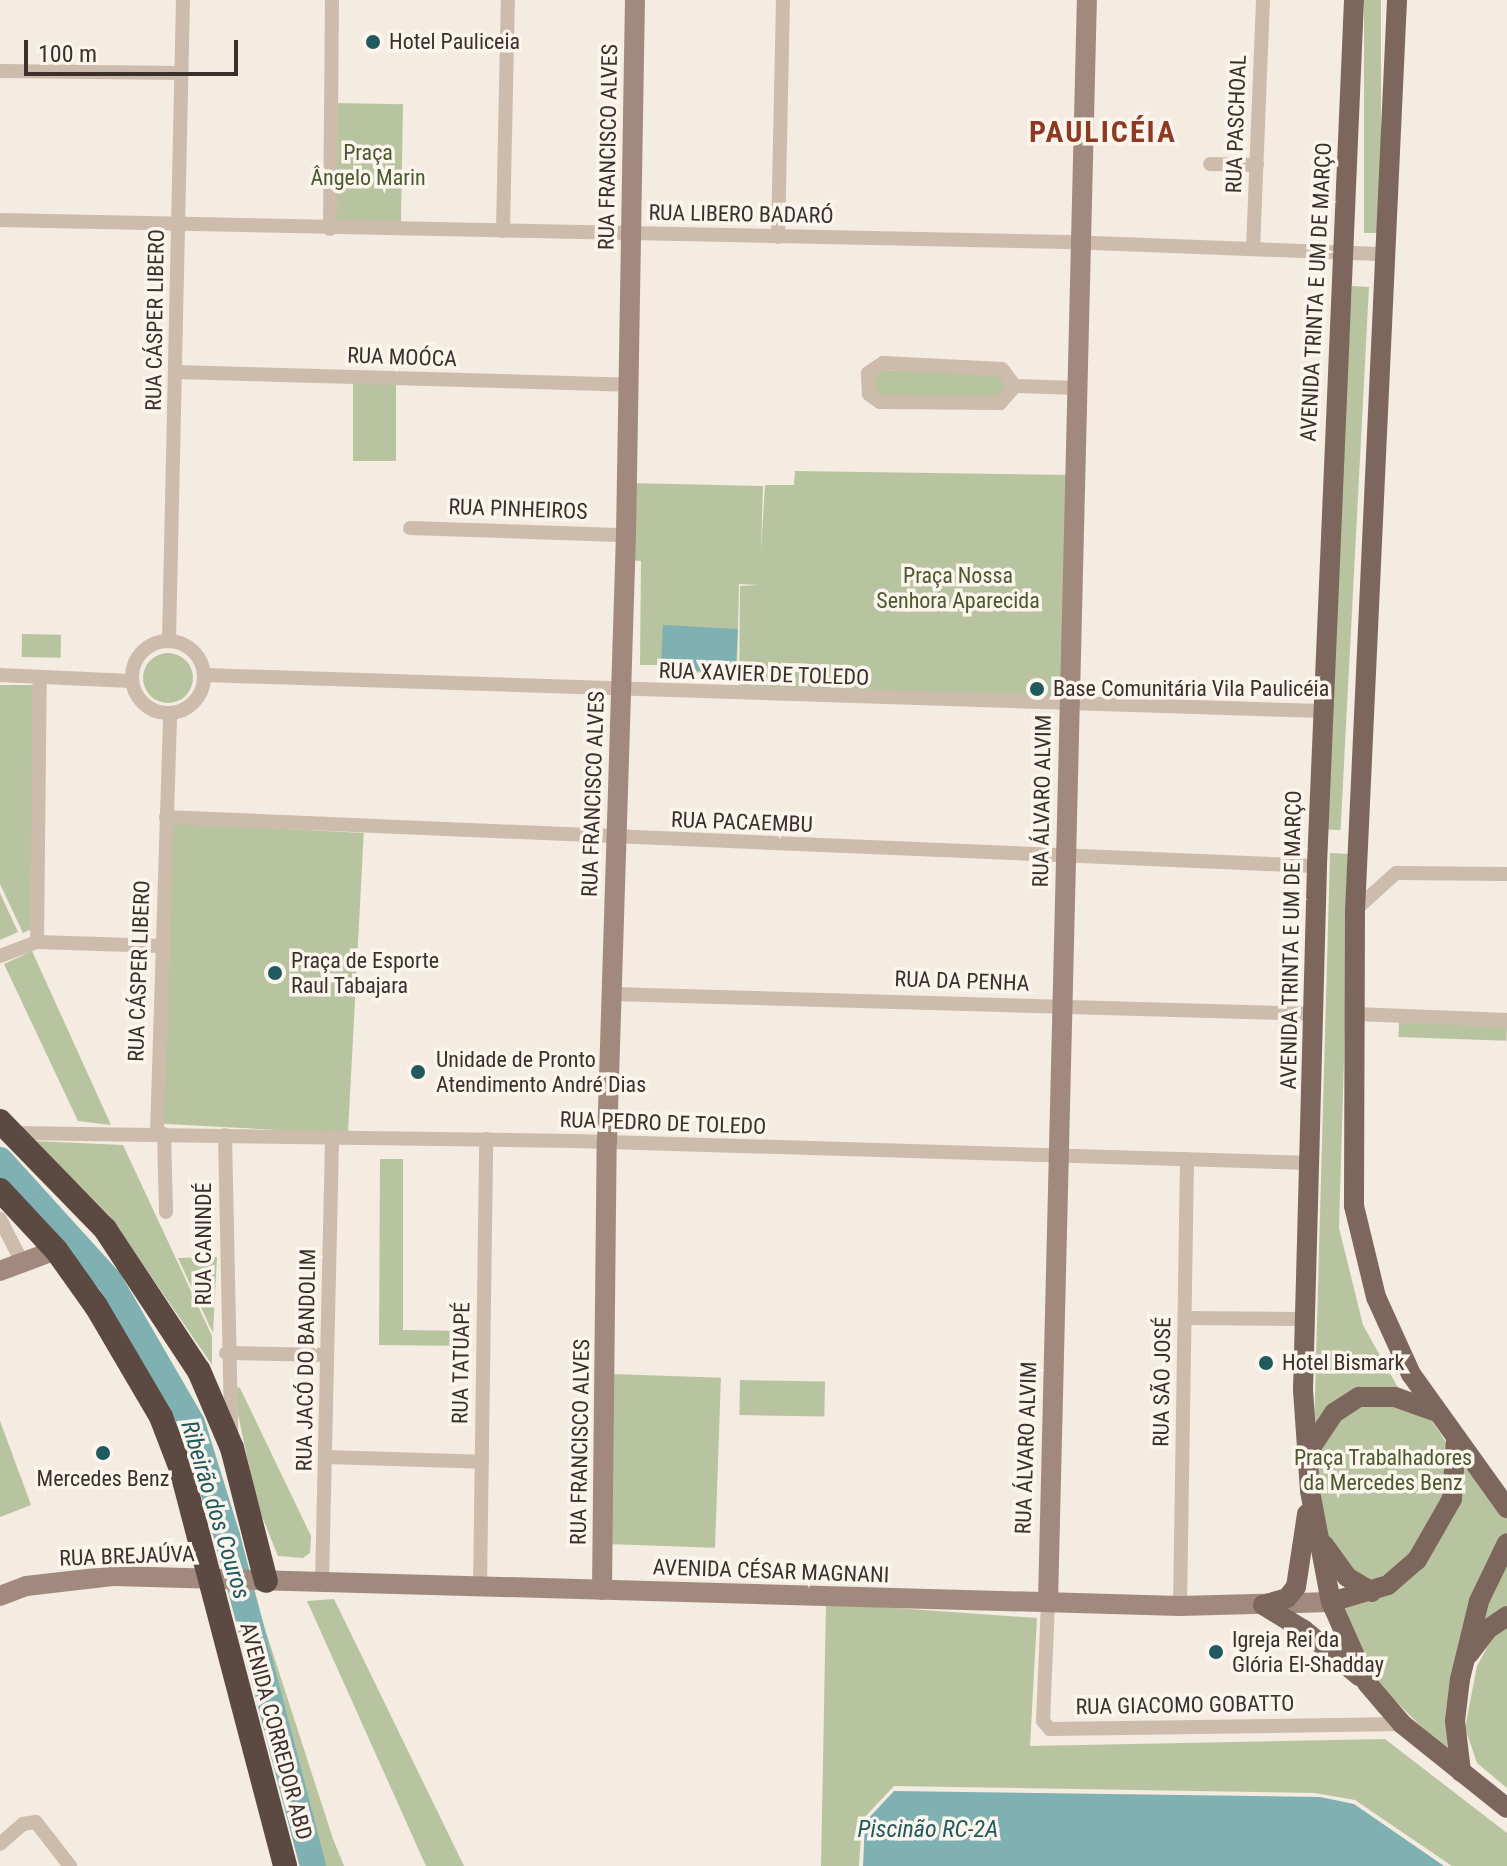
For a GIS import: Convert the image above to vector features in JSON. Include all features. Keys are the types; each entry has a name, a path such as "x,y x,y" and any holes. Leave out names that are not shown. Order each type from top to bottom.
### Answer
{"highway":[{"path":"6,1127 105,1229 163,1311 199,1371 232,1448 260,1580"},
{"name":"AVENIDA CORREDOR ABD","path":"0,1190 56,1250 104,1318 161,1417 215,1577 285,1866"}],"main road":[{"name":"AVENIDA TRINTA E UM DE MARÇO","path":"1354,0 1317,866 1305,1319 1310,1491 1331,1602 1367,1683 1402,1724 1507,1808"},
{"path":"1397,0 1355,910 1352,1149 1363,1255 1393,1336 1434,1411 1507,1508"},
{"path":"1308,1452 1334,1413 1359,1397 1395,1397 1434,1411"},
{"path":"1331,1602 1372,1592 1410,1568 1443,1521 1456,1487 1456,1440"},
{"path":"1263,1605 1287,1598 1296,1587 1310,1491"},
{"path":"1318,1535 1347,1577 1372,1592"},
{"path":"1461,1772 1455,1721 1465,1660 1479,1601 1507,1543"},
{"path":"1263,1605 1304,1630 1367,1683"},
{"path":"1465,1660 1488,1629 1507,1616"}],"street":[{"name":"RUA CÁSPER LIBERO","path":"169,640 183,0"},
{"path":"330,229 332,0"},
{"path":"503,231 508,0"},
{"name":"RUA FRANCISCO ALVES","path":"602,1590 607,1142 626,535 635,0"},
{"path":"778,237 783,0"},
{"name":"RUA ÁLVARO ALVIM","path":"1048,1602 1087,0"},
{"name":"RUA PASCHOAL","path":"1253,249 1263,0"},
{"path":"0,71 182,73"},
{"path":"1210,164 1257,165"},
{"name":"RUA LIBERO BADARÓ","path":"0,220 179,227 1083,243 1386,254"},
{"path":"883,363 1002,369 1015,386 1000,403 880,402 869,394 868,373 883,363"},
{"name":"RUA MOÓCA","path":"175,372 628,385"},
{"path":"1015,386 1079,388"},
{"name":"RUA PINHEIROS","path":"410,528 626,535"},
{"path":"169,640 195,652 205,675 194,704 170,715 151,710 138,699 131,681 141,652 169,640"},
{"path":"0,675 131,681"},
{"name":"RUA XAVIER DE TOLEDO","path":"205,675 622,692 1322,711"},
{"path":"37,942 40,677"},
{"name":"RUA CÁSPER LIBERO","path":"166,1212 160,1134 162,946 170,715"},
{"name":"RUA PACAEMBU","path":"166,817 615,839 1317,866"},
{"path":"1355,910 1396,873 1507,874"},
{"path":"0,956 37,942 162,946"},
{"name":"RUA DA PENHA","path":"611,994 1313,1014"},
{"path":"1355,1014 1507,1020"},
{"name":"RUA PEDRO DE TOLEDO","path":"6,1127 160,1134 607,1142 1310,1163"},
{"name":"RUA CANINDÉ","path":"225,1135 226,1353 232,1448"},
{"name":"RUA JACÓ DO BANDOLIM","path":"322,1582 332,1137"},
{"name":"RUA TATUAPÉ","path":"480,1587 486,1139"},
{"name":"RUA SÃO JOSÉ","path":"1180,1606 1187,1159"},
{"path":"0,1219 22,1262"},
{"path":"0,1271 56,1250"},
{"path":"1185,1318 1305,1319"},
{"path":"226,1353 326,1355"},
{"path":"327,1457 482,1462"},
{"name":"AVENIDA CÉSAR MAGNANI","path":"215,1577 1180,1606 1331,1602"},
{"name":"RUA BREJAÚVA","path":"0,1596 67,1580 215,1577"},
{"name":"RUA GIACOMO GOBATTO","path":"1048,1602 1043,1721 1050,1729 1402,1724"},
{"path":"0,1844 23,1824 41,1827 70,1866"}],"green space":[{"path":"1364,0 1381,0 1381,233 1364,233"},
{"name":"Praça Ângelo Marin","path":"334,103 403,104 401,226 332,225"},
{"path":"1352,286 1369,287 1341,830 1324,829"},
{"path":"873,370 1008,372 1008,398 873,396"},
{"path":"353,381 396,381 396,461 353,461"},
{"name":"Praça Nossa Senhora Aparecida","path":"795,471 1073,475 1067,701 739,692 740,586 759,585 739,584 737,673 658,672 657,665 640,665 641,561 627,560 628,483 763,486 761,551 765,485 794,485"},
{"path":"22,634 61,635 61,658 22,657"},
{"path":"168,653 186,660 193,678 186,696 168,703 150,696 143,678 150,660"},
{"path":"0,685 35,685 34,928 23,933 0,884"},
{"name":"Praça de Esporte Raul Tabajara","path":"173,823 364,833 348,1134 157,1124"},
{"path":"1330,853 1350,854 1339,1228 1363,1325 1402,1395 1388,1393 1314,1431"},
{"path":"0,893 18,932 0,940"},
{"path":"32,951 111,1125 78,1121 4,964"},
{"path":"1399,1021 1507,1025 1506,1041 1398,1037"},
{"path":"34,1141 123,1145 212,1336 212,1365 109,1215"},
{"path":"380,1159 403,1159 403,1330 470,1331 469,1346 379,1345"},
{"path":"217,1257 213,1333 178,1258"},
{"path":"612,1374 721,1378 715,1548 606,1544"},
{"path":"740,1380 825,1381 824,1416 739,1415"},
{"path":"232,1386 240,1388 311,1536 310,1553 303,1558 278,1556 257,1504"},
{"name":"Praça Trabalhadores da Mercedes Benz","path":"1378,1402 1420,1413 1432,1421 1446,1442 1452,1478 1419,1547 1389,1574 1364,1582 1325,1534 1316,1450 1328,1429 1360,1405"},
{"path":"0,1421 31,1505 0,1517"},
{"name":"Praça Trabalhadores da Mercedes Benz","path":"1462,1454 1507,1516 1507,1536 1487,1570 1452,1758 1371,1676 1338,1607 1415,1573 1432,1554"},
{"name":"Praça Trabalhadores da Mercedes Benz","path":"1507,1551 1507,1612 1474,1628"},
{"path":"334,1599 464,1866 426,1866 307,1601"},
{"path":"826,1603 1037,1618 1030,1746 1385,1739 1507,1833 1507,1866 1452,1866 1355,1800 1315,1793 894,1786 862,1820 859,1866 821,1866"},
{"path":"258,1607 344,1866 324,1866 250,1609"},
{"path":"1507,1625 1507,1788 1477,1763 1465,1728 1477,1666 1496,1631"}],"water":[{"path":"663,625 738,629 736,673 661,669"},
{"name":"Piscinão RC-2A","path":"894,1791 1320,1797 1354,1804 1444,1866 863,1866 865,1822"}],"waterway":[{"name":"Ribeirão dos Couros","path":"0,1160 109,1280 192,1423 227,1536 313,1866"}],"place":[{"name":"Hotel Pauliceia","path":"373,42"},
{"name":"Base Comunitária Vila Paulicéia","path":"1037,689"},
{"name":"Praça de Esporte Raul Tabajara","path":"275,973"},
{"name":"Unidade de Pronto Atendimento André Dias","path":"418,1072"},
{"name":"Hotel Bismark","path":"1266,1363"},
{"name":"Mercedes Benz","path":"103,1453"},
{"name":"Igreja Rei da Glória El-Shadday","path":"1216,1652"}],"district":[{"name":"PAULICÉIA","path":"1103,132"}]}
